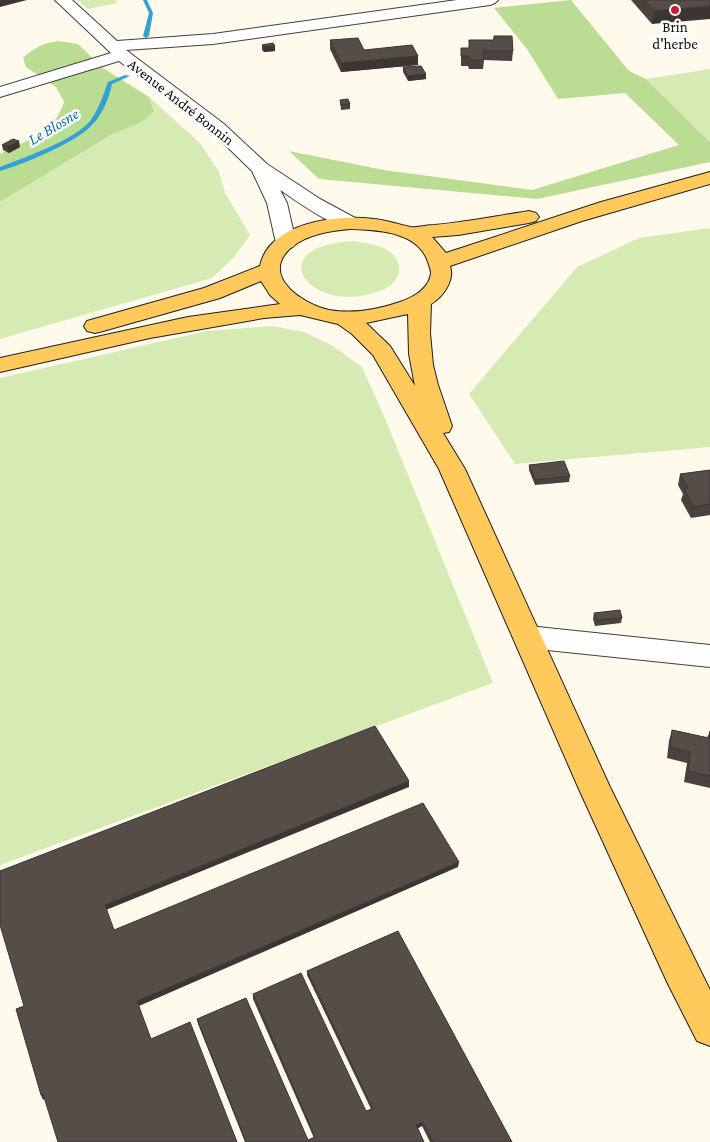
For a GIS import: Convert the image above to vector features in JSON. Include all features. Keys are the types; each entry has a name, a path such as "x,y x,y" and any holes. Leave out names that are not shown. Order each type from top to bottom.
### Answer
{"main road":[{"path":"409,233 458,229 500,222 661,190 710,178"},
{"path":"441,262 661,190"},
{"path":"350,223 378,225 409,233 430,246 441,262 441,276 435,290 420,302 398,312 372,317 344,318 315,312 302,308 288,300 277,291 271,280 269,270 274,255 286,242 314,229 350,223"},
{"path":"0,354 212,293 269,270"},
{"path":"420,302 419,344 422,366 426,386 437,413 452,468"},
{"path":"0,365 210,318 302,308"},
{"path":"344,318 360,329 382,351 452,468 599,796 681,972 710,1028"}],"street":[{"name":"Avenue André Bonnin","path":"63,0 122,55 218,128 260,168 313,203 350,223"},
{"path":"0,92 122,55 213,39 490,0"},
{"path":"122,55 213,39"},
{"name":"Avenue André Bonnin","path":"260,168 277,203 286,242"},
{"path":"528,638 710,656"}],"green space":[{"path":"77,0 115,0 117,3 88,9"},
{"path":"571,0 629,71 646,79 710,142 710,162 537,199 319,179 289,151 384,170 532,190 679,145 625,93 558,99 527,49 494,8"},
{"path":"58,41 78,44 103,68 149,97 154,111 142,122 111,135 0,202 0,154 30,140 47,128 60,113 64,102 56,87 26,67 23,58 39,46"},
{"path":"710,69 710,142 646,79"},
{"path":"149,97 200,143 219,172 225,193 250,235 234,257 212,278 0,339 0,202 111,135 142,122 154,111"},
{"path":"710,228 710,447 515,464 469,394 577,267 639,238"},
{"path":"354,241 384,248 391,253 396,258 399,270 395,281 382,290 357,296 334,295 317,289 305,278 301,266 307,255 324,246"},
{"path":"273,326 304,332 333,346 362,367 493,683 0,865 0,378 207,331"}],"building":[{"path":"644,0 710,0 710,6 655,11"},
{"path":"494,36 512,36 513,51 483,51 484,60 469,60 469,56 461,56 461,48 469,48 469,40 494,40"},
{"path":"358,38 364,50 412,45 418,56 341,63 330,40"},
{"path":"273,43 275,46 264,47 262,45"},
{"path":"421,66 426,74 408,76 403,67"},
{"path":"348,99 350,104 341,105 340,100"},
{"path":"13,139 19,141 7,147 2,145"},
{"path":"564,461 570,476 535,480 529,465"},
{"path":"710,470 710,504 694,507 684,489 688,488 680,474"},
{"path":"620,610 622,618 597,620 594,613"},
{"path":"375,726 409,781 105,905 114,930 423,803 459,862 137,1001 151,1039 190,1022 237,1142 58,1142 43,1094 41,1095 16,1009 24,1006 0,925 0,871"},
{"path":"672,730 709,738 710,731 710,776 688,771 690,752 670,747"},
{"path":"398,931 512,1142 433,1142 423,1122 416,1125 424,1142 246,1142 197,1019 246,998 308,1140 315,1137 253,994 301,973 366,1111 373,1109 307,971"}],"waterway":[{"name":"Le Blosne","path":"145,0 151,13 146,36"},
{"name":"Le Blosne","path":"0,169 56,146 87,127 101,107 110,83 127,76"}],"place":[{"name":"Brin d'herbe","path":"675,10"}]}
